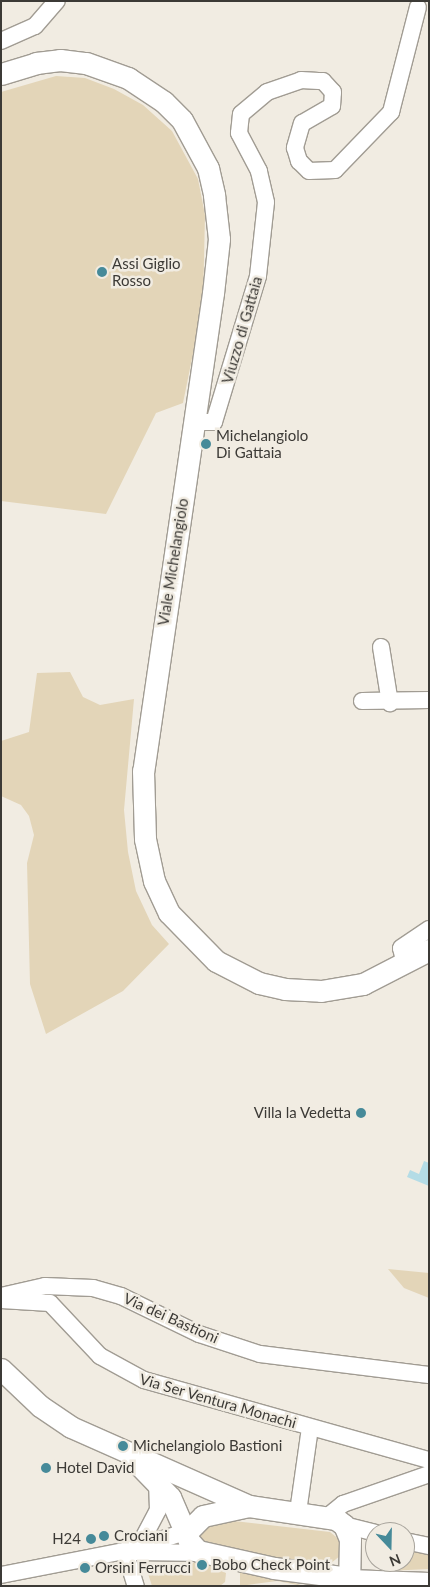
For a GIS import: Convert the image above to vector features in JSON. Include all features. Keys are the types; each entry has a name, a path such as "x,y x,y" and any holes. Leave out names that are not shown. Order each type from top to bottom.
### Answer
{"main road":[{"name":"Viale Michelangiolo","path":"1,74 48,60 86,62 106,69 164,102 197,144 214,195 219,240 195,422 143,770 146,839 154,881 169,913 190,939 216,961 259,983 321,991 363,984 429,951"},
{"path":"1,1369 56,1418 128,1455 248,1506 298,1512 335,1521 351,1543 349,1582 205,1554 192,1545 188,1531 157,1482 128,1455"},
{"path":"188,1531 203,1516 248,1506"},
{"path":"301,1572 317,1586"}],"street":[{"path":"1,41 34,26 56,1"},
{"name":"Viuzzo di Gattaia","path":"195,422 214,422 258,276 266,202 259,170 239,133 241,114 251,102 276,88 301,80 323,82 333,92 332,106 302,123 295,148 300,161 309,171 334,170 391,112 418,7"},
{"path":"381,647 390,703"},
{"path":"362,701 390,703 429,700"},
{"path":"405,964 401,948 429,929"},
{"name":"Via dei Bastioni","path":"1,1296 45,1286 93,1288 121,1296 199,1334 260,1354 429,1375"},
{"name":"Via Ser Ventura Monachi","path":"1,1300 50,1303 100,1356 136,1377 310,1428 429,1460"},
{"path":"298,1512 310,1428"},
{"path":"365,1530 335,1521 343,1504 429,1474"},
{"path":"136,1586 132,1549 158,1510 157,1482"},
{"path":"1,1575 132,1549 188,1531"},
{"path":"415,1542 429,1546"},
{"path":"132,1549 205,1554"},
{"path":"349,1582 418,1583"}],"shaded area":[{"name":"Assi Giglio Rosso","path":"56,76 85,78 114,89 143,105 172,131 198,179 205,215 203,304 183,403 156,413 106,514 1,501 1,92"},
{"path":"70,672 83,697 100,705 134,699 124,810 128,852 136,891 152,925 169,944 123,991 46,1034 30,984 27,863 34,835 29,816 21,805 1,796 1,741 29,732 37,673"},
{"path":"388,1269 429,1273 429,1298 404,1288"},
{"path":"225,1520 330,1532 341,1541 340,1556 331,1563 314,1566 201,1542 198,1535 203,1528"},
{"path":"415,1552 429,1554 429,1569 415,1570"},
{"path":"211,1562 226,1573 225,1582 220,1586 152,1586 145,1564"},
{"path":"240,1570 284,1579 303,1586 277,1581 240,1586"}],"water":[{"path":"424,1161 429,1163 429,1186 407,1177 410,1170 419,1174"}],"place":[{"name":"Assi Giglio Rosso","path":"102,272"},
{"name":"Michelangiolo Di Gattaia","path":"206,444"},
{"name":"Villa la Vedetta","path":"361,1113"},
{"name":"Michelangiolo Bastioni","path":"123,1446"},
{"name":"Hotel David","path":"46,1468"},
{"name":"Crociani","path":"104,1536"},
{"name":"H24","path":"91,1539"},
{"name":"Bobo Check Point","path":"202,1565"},
{"name":"Orsini Ferrucci","path":"85,1568"}]}
